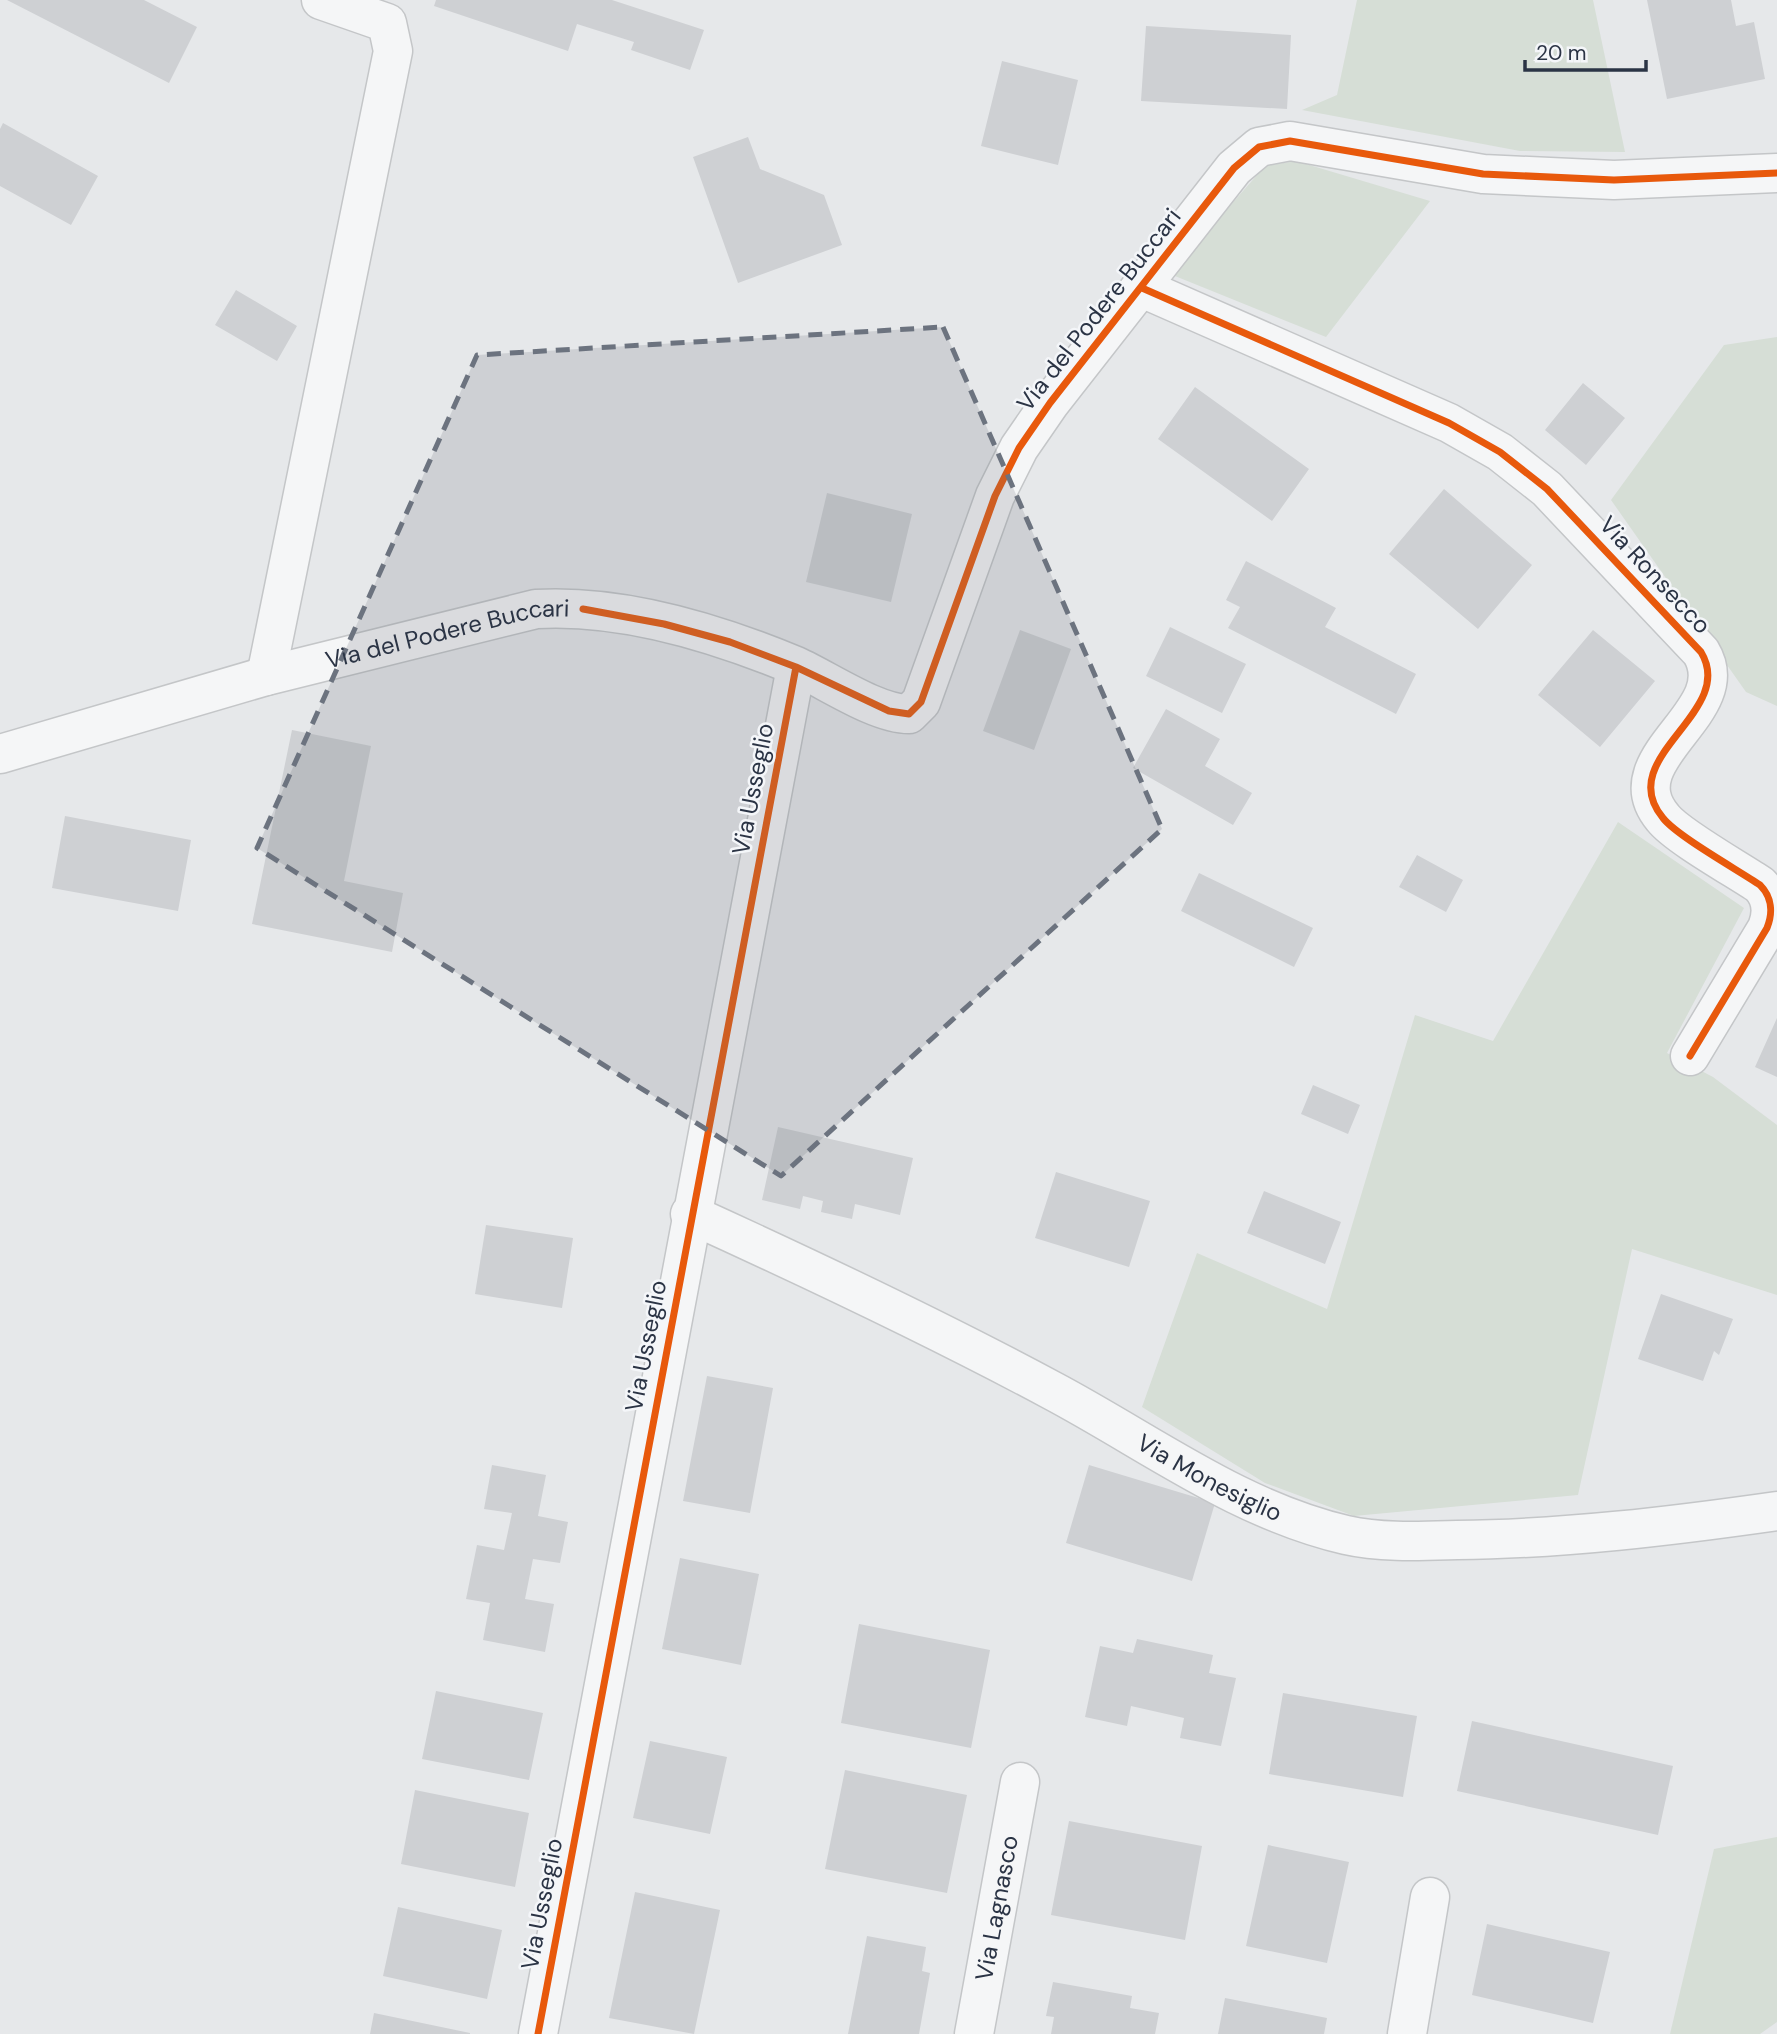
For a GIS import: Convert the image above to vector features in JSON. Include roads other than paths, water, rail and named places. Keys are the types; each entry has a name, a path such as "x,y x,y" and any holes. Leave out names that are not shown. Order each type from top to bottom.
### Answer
{"street":[{"path":"266,676 393,51 387,23 321,0"},
{"name":"Via del Podere Buccari","path":"0,754 266,676 536,609 583,609 697,632 796,667 895,713 909,714 921,702 1006,471 1050,403 1234,168 1259,147 1290,141 1483,174 1614,180 1777,173"},
{"name":"Via Ronsecco","path":"1142,288 1449,423 1500,452 1547,489 1701,652 1708,662 1710,680 1703,699 1658,761 1650,787 1654,803 1666,822 1760,885 1769,899 1771,911 1767,928 1690,1056"},
{"name":"Via Usseglio","path":"538,2034 690,1214 796,667"},
{"name":"Via Monesiglio","path":"690,1214 867,1294 1056,1392 1173,1462 1279,1514 1330,1531 1380,1539 1512,1539 1777,1511"},
{"name":"Via Lagnasco","path":"974,2034 1020,1782"},
{"path":"1407,2034 1430,1897"}]}
